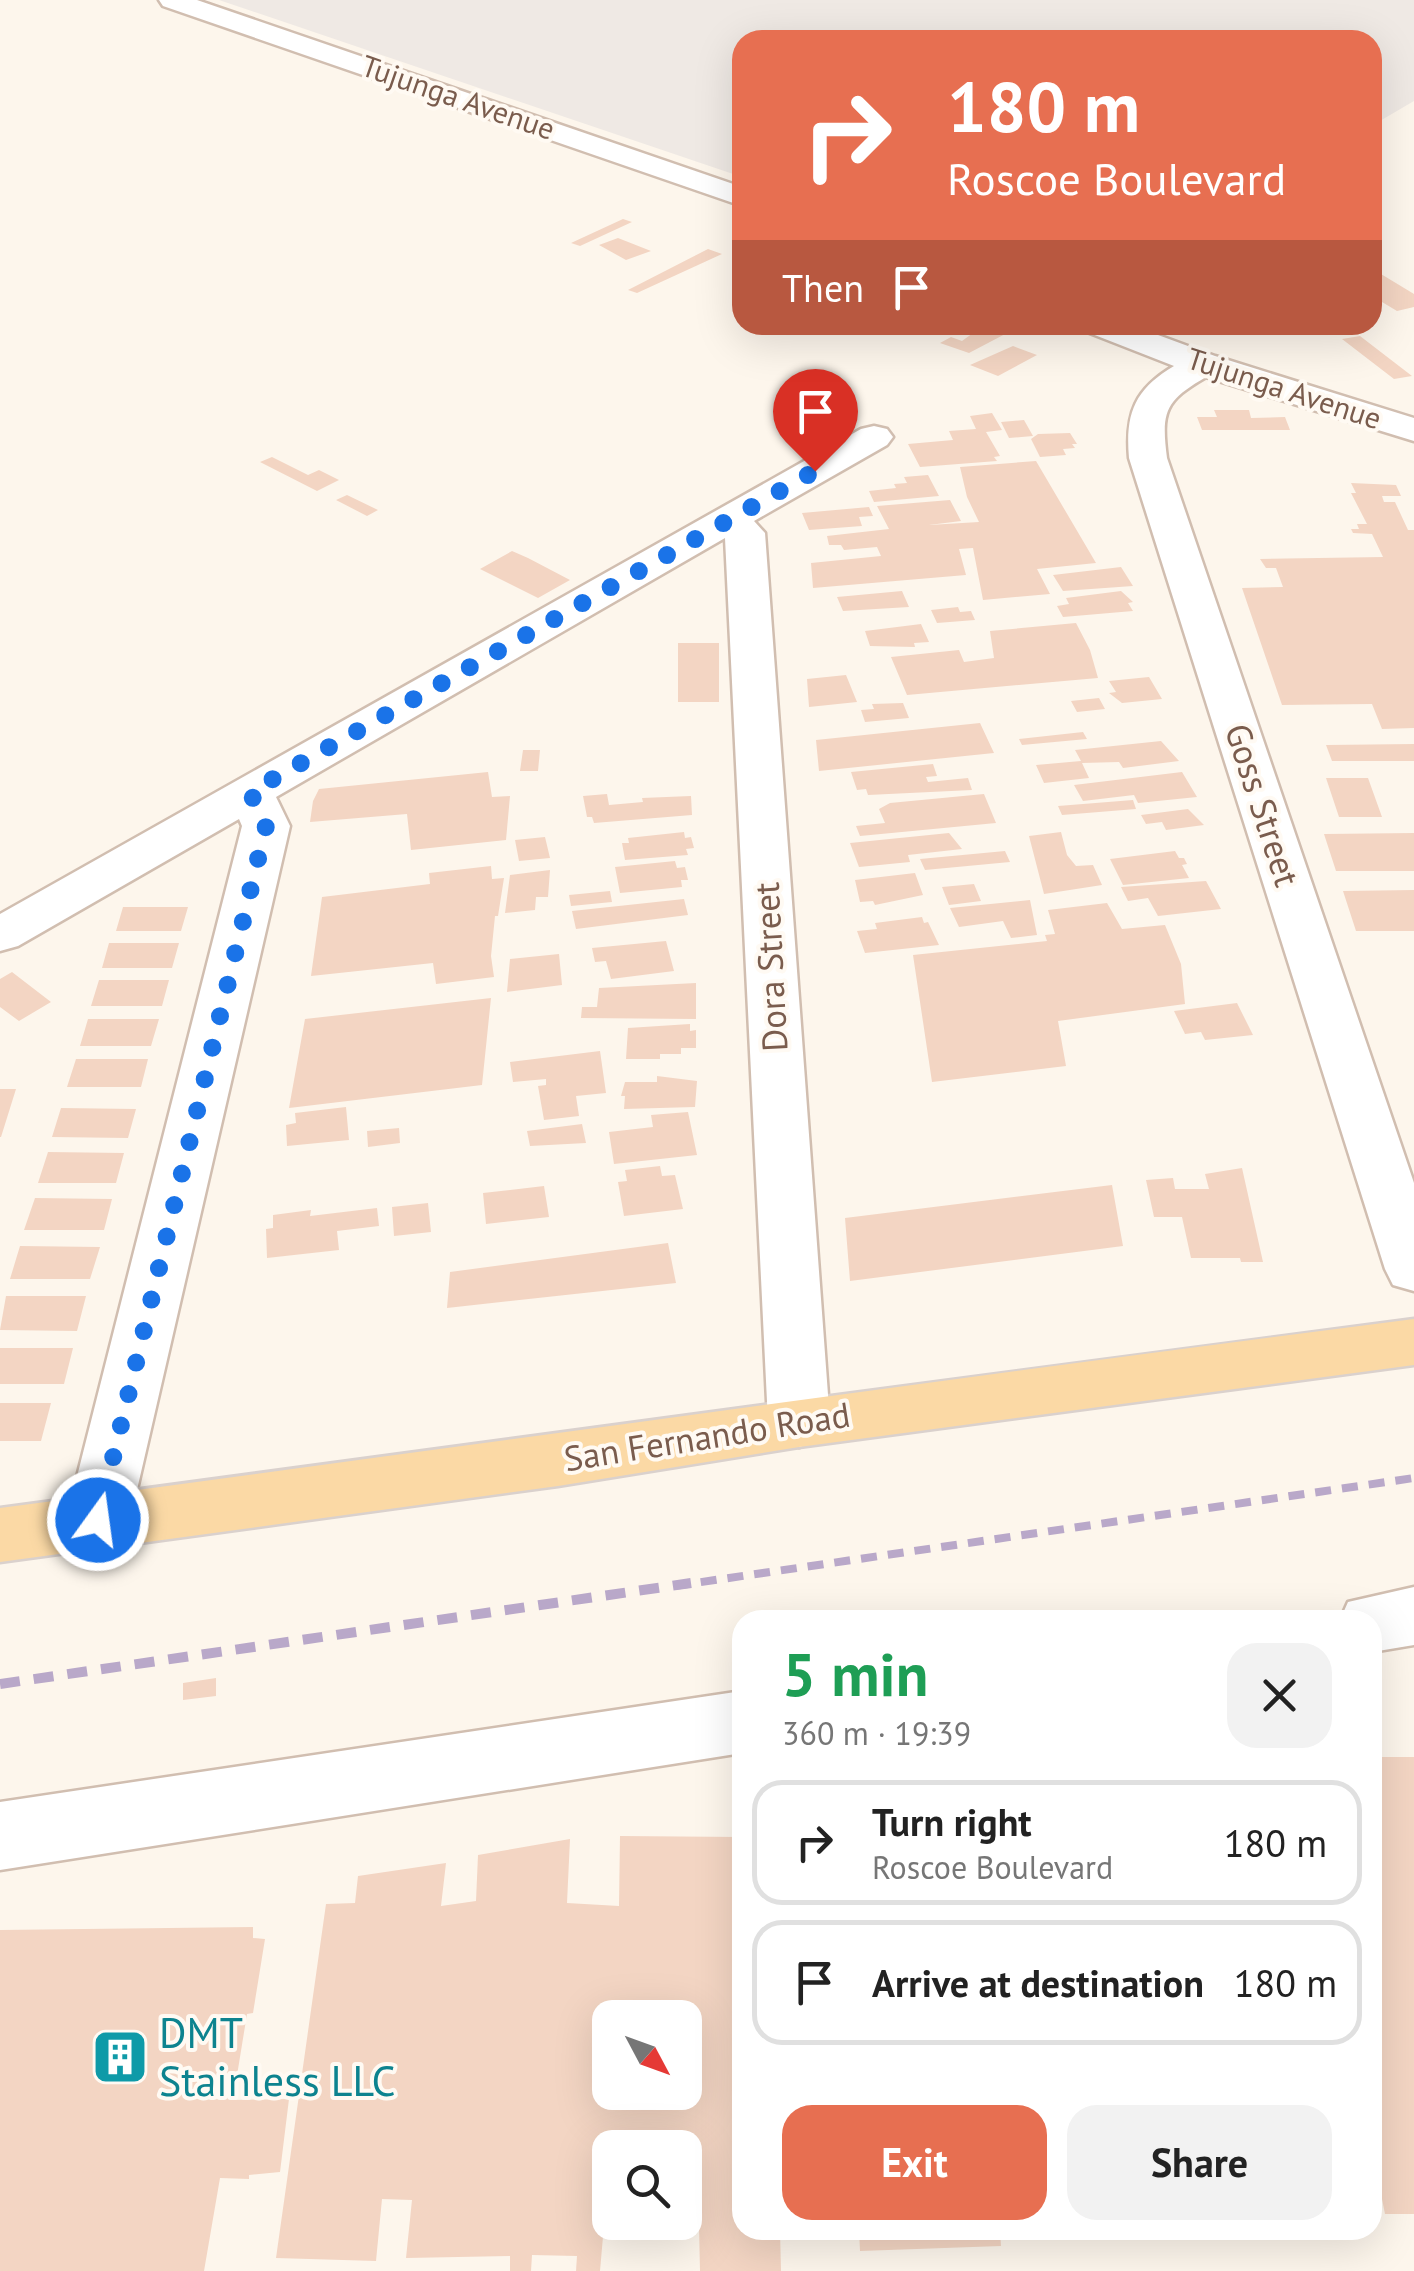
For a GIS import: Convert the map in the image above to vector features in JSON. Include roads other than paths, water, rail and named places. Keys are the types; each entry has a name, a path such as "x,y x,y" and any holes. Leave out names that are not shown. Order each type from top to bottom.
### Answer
{"main road":[{"name":"San Fernando Road","path":"0,1535 558,1460 799,1422 1414,1342"}],"street":[{"name":"Tujunga Avenue","path":"172,0 732,194"},
{"name":"Tujunga Avenue","path":"1125,335 1202,364 1414,430"},
{"name":"Goss Street","path":"1202,364 1151,400 1142,422 1148,458 1414,1269"},
{"path":"0,935 874,437"},
{"name":"Dora Street","path":"727,521 744,533 799,1422"},
{"path":"98,1520 266,826 250,792"},
{"path":"1382,1621 1414,1616"},
{"path":"0,1836 732,1724"}],"railway":[{"path":"674,1586 1414,1478"},
{"path":"0,1684 691,1583"}],"place":[{"name":"DMT Stainless LLC","path":"120,2057"}]}
